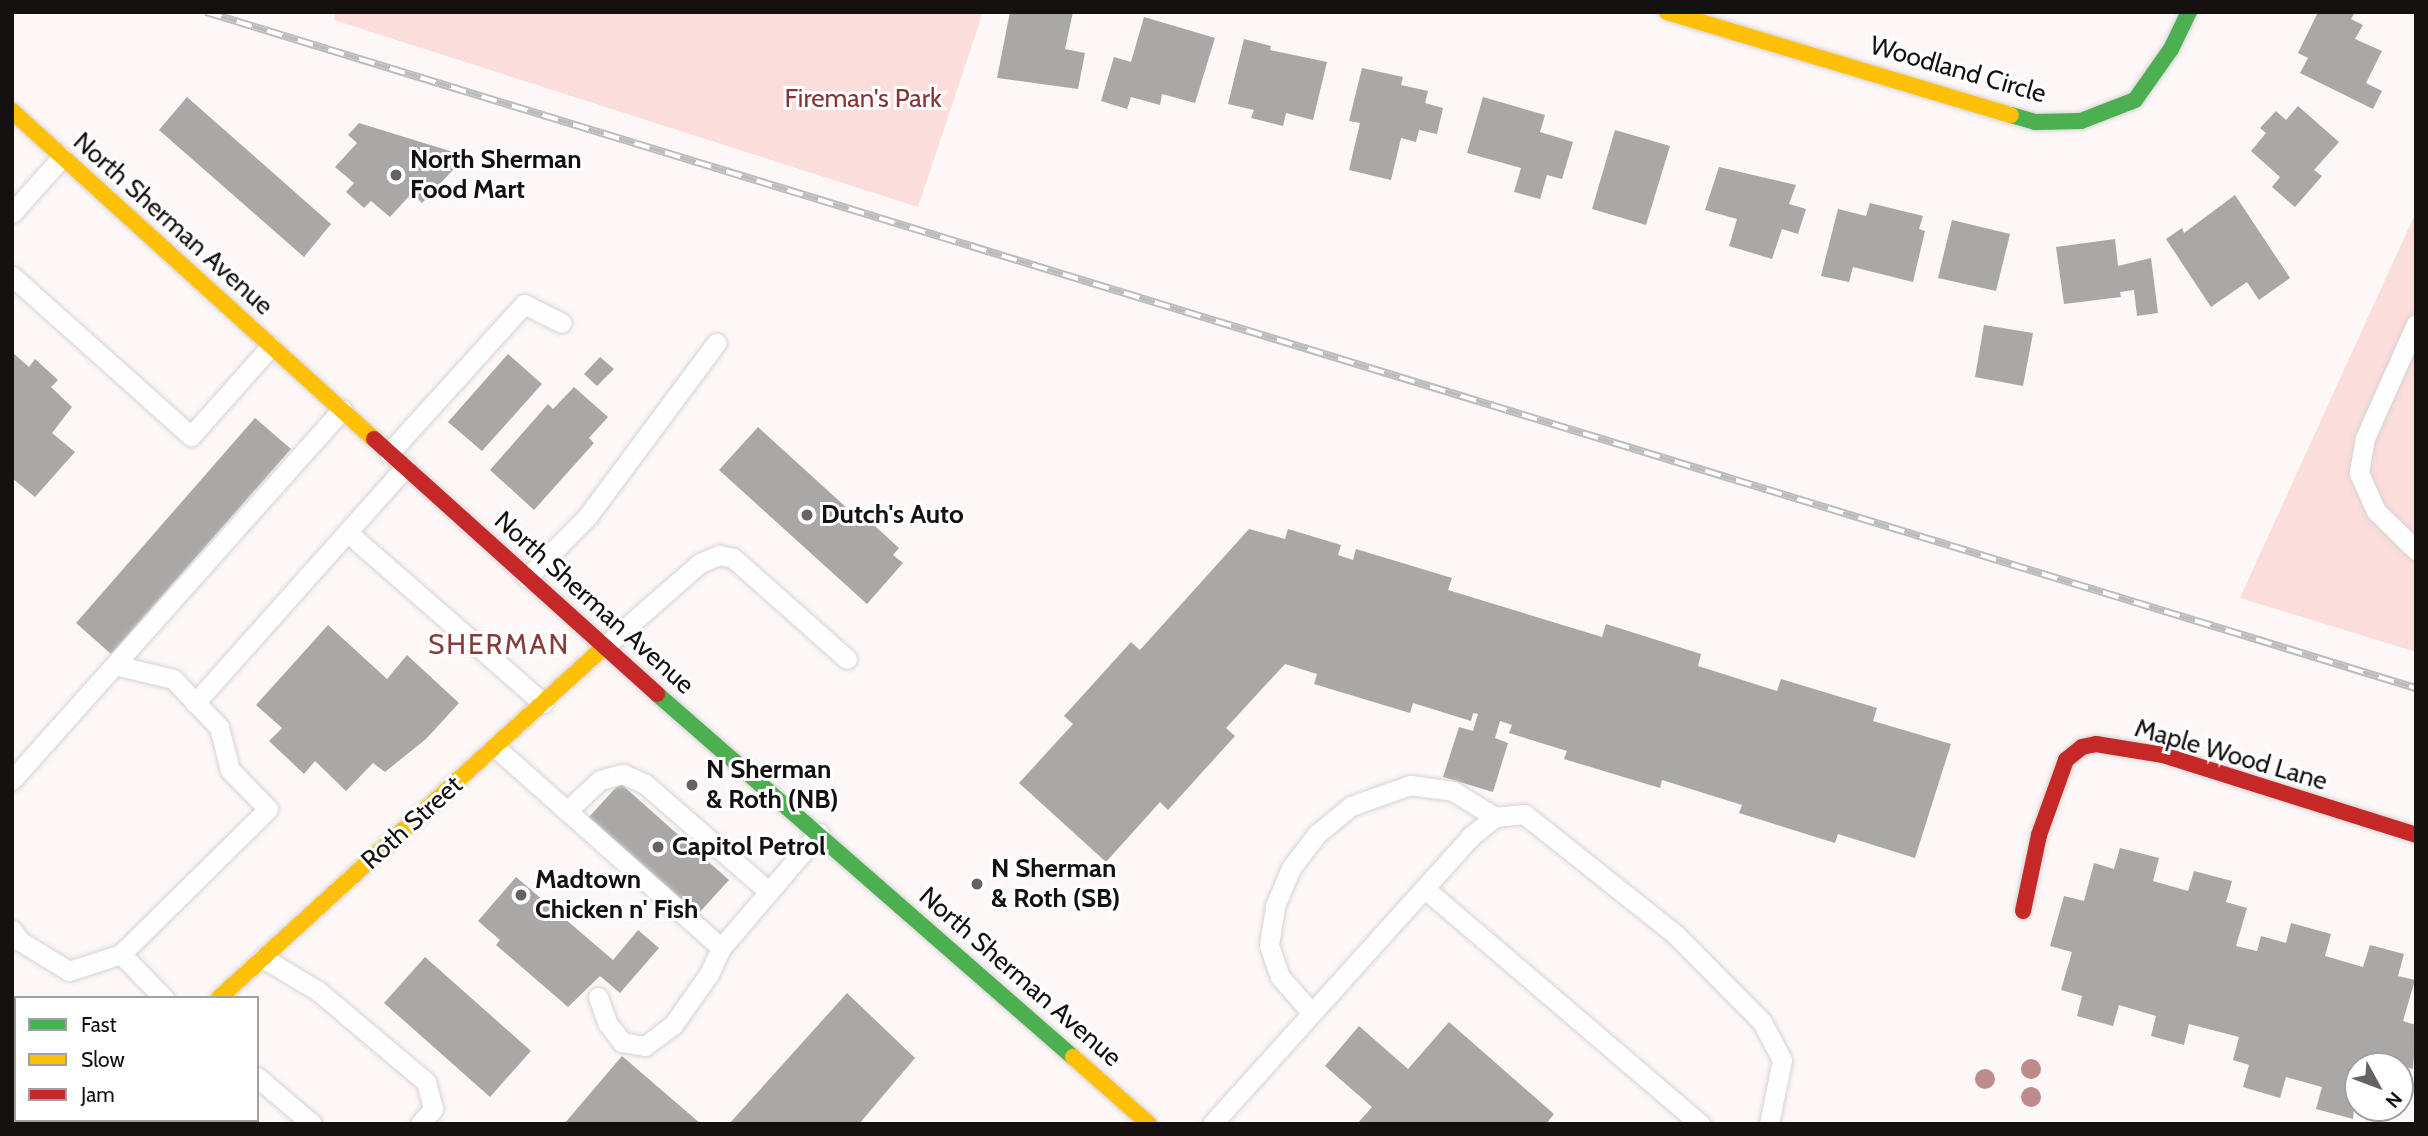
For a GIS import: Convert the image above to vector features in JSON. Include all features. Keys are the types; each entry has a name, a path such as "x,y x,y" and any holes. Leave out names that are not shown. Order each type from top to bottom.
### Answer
{"street":[{"name":"Woodland Circle","path":"1667,12 2035,122 2081,121 2135,100 2164,61 2189,12"},
{"name":"North Sherman Avenue","path":"12,111 604,647 1149,1124"},
{"name":"Roth Street","path":"221,996 604,647"},
{"name":"Maple Wood Lane","path":"2023,911 2039,835 2066,760 2082,747 2096,744 2163,755 2416,835"}],"lane":[{"path":"12,213 62,156"},
{"path":"12,276 191,436 271,346"},
{"path":"389,453 524,304 562,323"},
{"path":"2416,324 2365,438 2359,473 2376,511 2416,550"},
{"path":"527,578 587,517 716,343"},
{"path":"12,780 342,410"},
{"path":"195,704 405,467"},
{"path":"348,533 543,703"},
{"path":"604,647 700,564 719,555 733,558 847,659"},
{"path":"12,930 20,941 69,971 121,954 268,809 230,770 219,727 173,680 115,665"},
{"path":"495,747 566,811 618,850 661,888 721,948"},
{"path":"566,811 600,780 623,774 699,843 766,890"},
{"path":"1311,1012 1280,977 1269,945 1275,905 1291,869 1317,834 1351,806 1410,785 1453,791 1495,817"},
{"path":"1212,1124 1470,837 1495,817 1524,814 1675,934 1762,1022 1782,1060 1769,1124"},
{"path":"598,997 608,1024 622,1042 645,1046 673,1025 709,974 721,948 766,890 819,833"},
{"path":"1424,889 1700,1124"},
{"path":"121,954 162,996"},
{"path":"263,958 318,991 426,1082 433,1109 420,1124"},
{"path":"259,1079 312,1124"}],"green space":[{"name":"Fireman's Park","path":"336,12 983,12 918,207 334,20"},
{"path":"2416,212 2416,652 2240,598"}],"building":[{"path":"1010,12 1073,12 1065,49 1085,53 1078,89 997,78"},
{"path":"2318,12 2355,12 2351,19 2363,25 2355,39 2382,51 2366,83 2382,91 2373,109 2300,73 2308,58 2298,53"},
{"path":"1144,17 1215,38 1195,103 1162,94 1160,105 1131,97 1127,109 1101,101 1114,57 1131,62"},
{"path":"1244,39 1271,46 1270,50 1327,62 1313,120 1286,113 1283,126 1251,118 1254,110 1228,104"},
{"path":"1362,68 1403,77 1401,85 1428,91 1425,103 1443,108 1437,134 1419,130 1416,142 1401,138 1391,180 1349,170 1360,123 1349,121"},
{"path":"187,97 331,224 304,257 159,130"},
{"path":"1483,97 1545,115 1540,132 1573,142 1562,179 1547,175 1540,199 1514,192 1521,168 1467,153"},
{"path":"2298,106 2339,142 2314,170 2322,176 2295,207 2272,187 2280,177 2251,151 2266,133 2260,128 2276,111 2286,120"},
{"name":"North Sherman Food Mart","path":"359,123 466,156 422,203 412,193 390,217 371,201 364,208 346,192 354,183 335,167 357,143 348,135"},
{"path":"1615,130 1670,146 1646,225 1592,209"},
{"path":"1719,167 1796,185 1789,204 1806,209 1798,234 1782,229 1772,259 1729,246 1737,219 1705,210"},
{"path":"2235,195 2290,278 2259,300 2247,282 2211,307 2166,239 2182,228 2184,233"},
{"path":"1870,203 1923,216 1919,229 1925,231 1913,282 1853,267 1849,282 1821,276 1838,209 1866,216"},
{"path":"1952,220 2010,234 1996,291 1938,278"},
{"path":"2115,239 2118,266 2151,258 2158,313 2137,316 2134,290 2120,292 2121,297 2064,304 2056,247"},
{"path":"1984,325 2033,333 2023,386 1975,377"},
{"path":"12,352 29,367 35,359 58,380 51,387 72,407 52,433 75,452 35,497 12,478"},
{"path":"508,354 542,384 482,451 448,422"},
{"path":"600,357 614,369 597,386 584,374"},
{"path":"574,387 608,417 589,438 594,443 534,510 490,470 548,404 553,409"},
{"path":"255,418 291,449 111,654 76,623"},
{"name":"Dutch's Auto","path":"758,427 848,509 845,513 857,525 864,516 899,548 893,555 903,563 867,604 719,470"},
{"path":"1249,529 1285,539 1288,529 1341,545 1338,555 1353,560 1356,549 1452,578 1448,590 1602,637 1606,624 1701,654 1698,666 1777,691 1781,679 1877,708 1873,721 1951,744 1915,858 1838,834 1835,843 1739,813 1742,805 1662,780 1660,788 1564,759 1567,751 1509,733 1512,725 1500,721 1495,738 1508,743 1493,792 1443,777 1459,727 1473,731 1478,714 1473,713 1471,721 1413,703 1410,713 1314,684 1317,674 1285,664 1226,728 1235,736 1168,810 1160,802 1106,862 1019,783 1073,724 1064,716 1131,642 1140,650"},
{"path":"328,625 387,679 407,655 459,703 426,739 385,772 373,763 346,791 315,761 304,774 269,741 282,728 256,705"},
{"name":"Capitol Petrol","path":"620,783 729,880 698,914 589,817"},
{"path":"2120,848 2159,858 2153,881 2188,891 2194,871 2232,881 2226,902 2247,908 2236,946 2257,951 2261,936 2286,943 2291,923 2331,934 2325,956 2363,967 2370,945 2404,954 2398,976 2415,980 2403,1021 2416,1025 2414,1054 2414,1052 2344,1052 2344,1117 2316,1109 2322,1087 2286,1077 2280,1098 2243,1087 2249,1065 2233,1060 2239,1037 2189,1024 2184,1045 2151,1036 2156,1016 2119,1005 2113,1026 2077,1016 2082,996 2061,990 2072,952 2050,946 2064,896 2084,901 2094,863 2114,869"},
{"path":"516,877 613,960 638,930 659,948 620,993 600,976 568,1007 496,945 500,940 478,921"},
{"path":"425,957 531,1051 490,1097 384,1003"},
{"path":"847,993 915,1058 859,1124 729,1124"},
{"path":"1449,1022 1554,1114 1546,1124 1357,1124 1372,1107 1325,1066 1359,1026 1408,1069"},
{"path":"622,1056 701,1124 564,1124"}],"railway":[{"path":"206,12 2416,688"}],"traffic: fast":[{"path":"2011,115 2035,122 2081,121 2135,100 2171,49 2189,12"},
{"path":"657,694 1073,1057"}],"traffic: slow":[{"path":"1667,12 2011,115"},
{"path":"12,111 374,439"},
{"path":"221,996 604,647"},
{"path":"1073,1057 1149,1124"}],"traffic: jam":[{"path":"374,439 657,694"},
{"path":"2023,911 2039,835 2066,760 2082,747 2096,744 2163,755 2416,835"}],"place":[{"name":"North Sherman Food Mart","path":"396,175"},
{"name":"Dutch's Auto","path":"807,515"},
{"name":"N Sherman & Roth (NB)","path":"692,785"},
{"name":"Capitol Petrol","path":"658,847"},
{"name":"N Sherman & Roth (SB)","path":"977,884"},
{"name":"Madtown Chicken n' Fish","path":"521,895"}],"district":[{"name":"SHERMAN","path":"499,644"}]}
